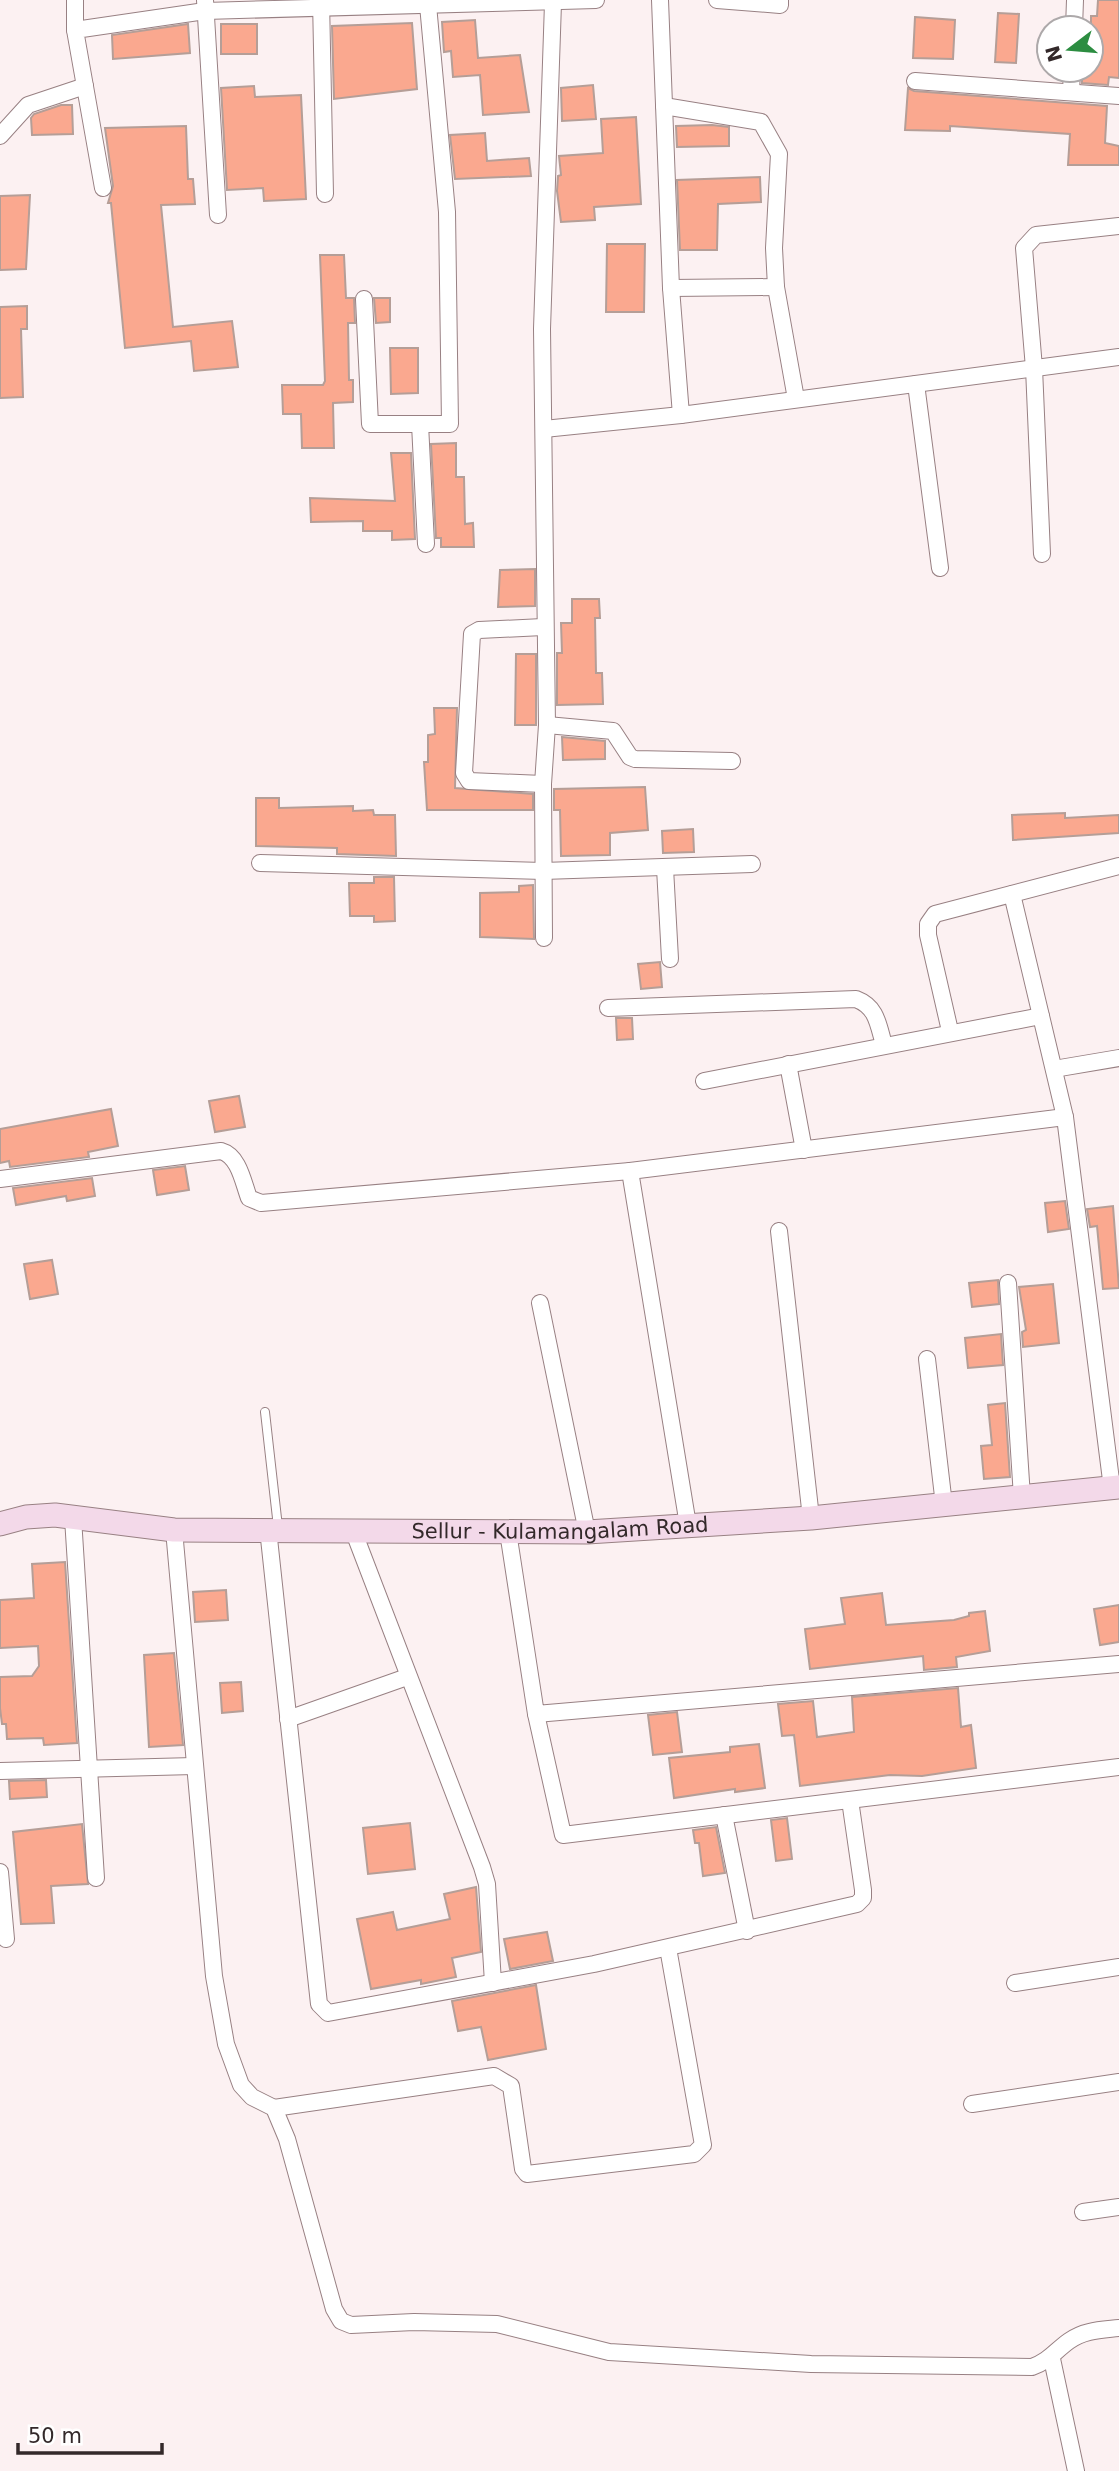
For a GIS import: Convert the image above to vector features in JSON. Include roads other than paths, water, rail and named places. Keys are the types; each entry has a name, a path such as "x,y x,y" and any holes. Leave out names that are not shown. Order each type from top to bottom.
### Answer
{"main road":[{"name":"Sellur - Kulamangalam Road","path":"0,1524 26,1517 73,1518 174,1530 587,1532 811,1518 1116,1488"}],"street":[{"path":"75,0 75,30 103,188"},
{"path":"75,30 205,5 428,5 596,0"},
{"path":"660,0 671,288 681,415"},
{"path":"717,0 780,5 780,0"},
{"path":"544,938 542,784 547,725 543,626 542,329 552,3"},
{"path":"321,4 325,194"},
{"path":"205,5 218,215"},
{"path":"364,299 370,424 450,424 447,212 428,5"},
{"path":"915,81 1119,96"},
{"path":"1070,92 1071,84"},
{"path":"0,136 28,105 85,86"},
{"path":"664,106 761,122 779,154 774,248 776,287 796,399"},
{"path":"1042,554 1034,368 1024,248 1027,241 1036,235 1119,226"},
{"path":"671,288 776,287"},
{"path":"544,429 681,415 1119,357"},
{"path":"916,384 940,568"},
{"path":"420,424 426,544"},
{"path":"542,784 469,781 464,773 472,634 479,630 543,626"},
{"path":"547,725 613,731 630,757 635,759 732,761"},
{"path":"260,863 543,870 752,864"},
{"path":"950,1031 928,924 935,914 1119,866"},
{"path":"665,868 670,959"},
{"path":"1012,894 1065,1117 1116,1488"},
{"path":"608,1008 856,999 868,1003 875,1012 884,1045"},
{"path":"704,1081 950,1031 1041,1016"},
{"path":"1054,1069 1119,1058"},
{"path":"788,1064 804,1150"},
{"path":"0,1179 221,1152 229,1153 234,1160 249,1198 261,1203 630,1171 1065,1117"},
{"path":"630,1171 688,1525"},
{"path":"779,1231 811,1518"},
{"path":"1008,1283 1022,1497"},
{"path":"540,1303 587,1532"},
{"path":"927,1359 944,1505"},
{"path":"73,1518 96,1878"},
{"path":"273,1529 288,1719 319,2004 323,2011 328,2013 493,1983 668,1948 857,1904 863,1898 850,1800"},
{"path":"174,1530 214,1976 226,2043 241,2085 252,2097 274,2108 494,2076 511,2087 523,2169 527,2174 694,2154 703,2144 668,1948"},
{"path":"353,1530 487,1884 493,1983"},
{"path":"508,1532 536,1714 563,1835 1119,1767"},
{"path":"536,1714 1119,1664"},
{"path":"288,1719 407,1676"},
{"path":"0,1771 194,1766"},
{"path":"724,1815 747,1931"},
{"path":"0,1872 6,1939"},
{"path":"1015,1983 1119,1967"},
{"path":"972,2104 1119,2082"},
{"path":"274,2108 288,2139 334,2309 341,2321 351,2325 414,2322 497,2324 609,2352 811,2364 1032,2367 1052,2359 1067,2342 1083,2333 1119,2328"},
{"path":"1083,2212 1119,2207"},
{"path":"1052,2359 1076,2471"}],"lane":[{"path":"265,1412 273,1529"}]}
